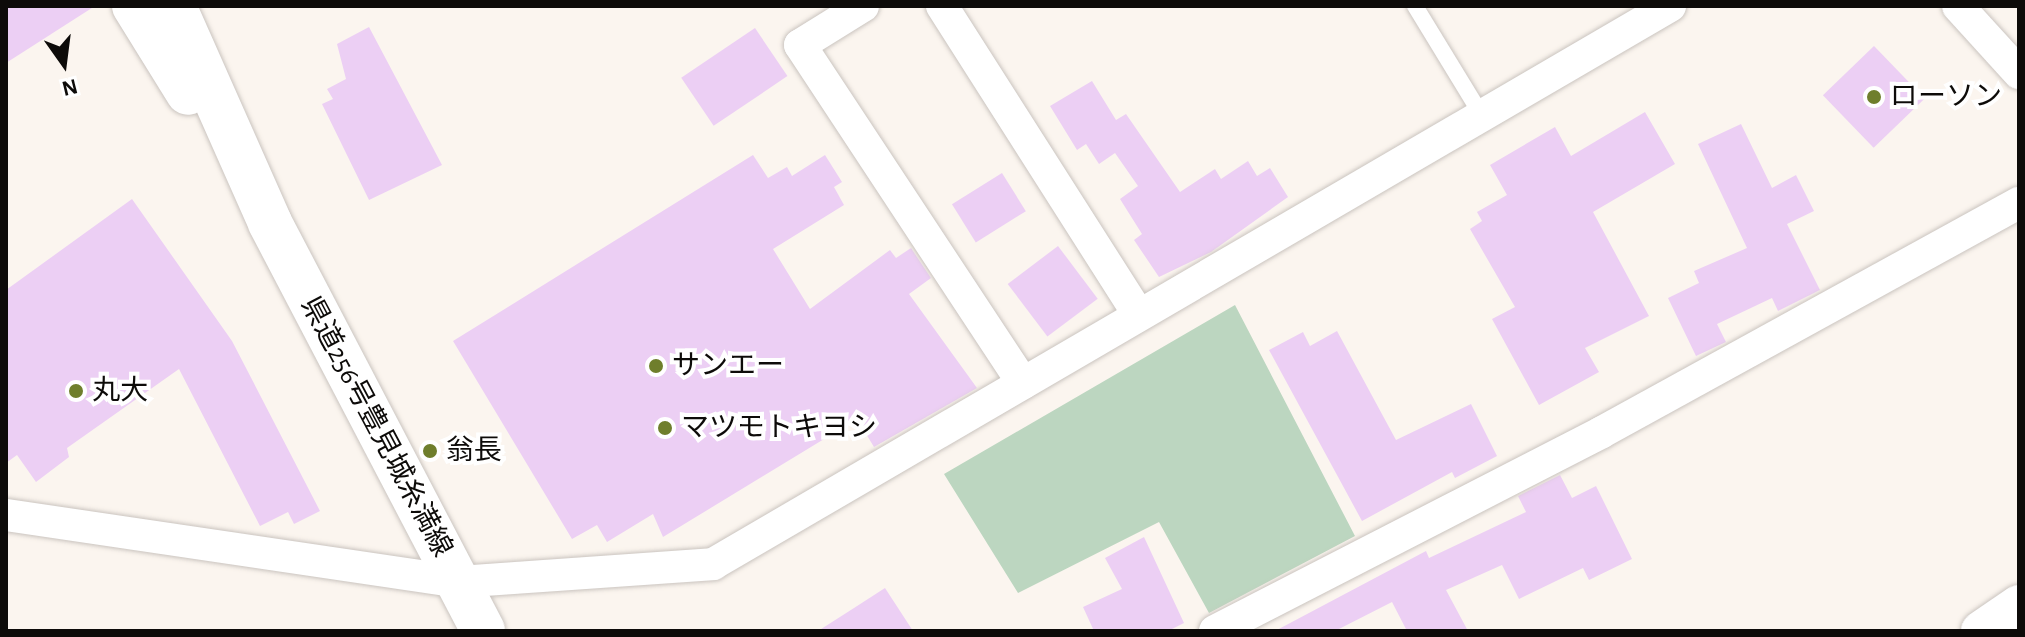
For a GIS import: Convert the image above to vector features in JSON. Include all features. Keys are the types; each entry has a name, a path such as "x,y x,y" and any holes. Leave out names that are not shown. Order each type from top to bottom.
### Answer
{"main road":[{"name":"県道256号豊見城糸満線","path":"134,6 270,223"},
{"name":"県道256号豊見城糸満線","path":"174,6 270,223 483,631"}],"street":[{"path":"863,6 800,45 1023,383"},
{"path":"942,6 1139,315"},
{"path":"6,515 457,582 713,564 1139,315 1484,119 1670,6"},
{"path":"1958,6 2019,73"},
{"path":"1215,631 1602,432 2019,203"},
{"path":"1981,631 2019,605"}],"lane":[{"path":"1415,6 1484,119"}],"green space":[{"path":"1235,305 1355,536 1209,613 1159,522 1018,593 944,474"}],"building":[{"path":"6,6 95,6 6,63"},
{"path":"369,27 442,165 369,200 322,104 333,99 327,89 346,79 337,44"},
{"path":"755,28 787,76 714,126 681,78"},
{"name":"ローソン","path":"1874,46 1925,99 1874,148 1823,95"},
{"path":"1092,81 1116,120 1126,114 1180,192 1215,169 1221,179 1248,161 1257,176 1270,168 1288,197 1211,252 1159,277 1134,240 1142,234 1120,199 1138,186 1115,153 1099,164 1086,144 1077,150 1050,106"},
{"path":"1645,112 1675,164 1593,212 1649,316 1585,348 1599,372 1539,405 1492,319 1515,307 1470,229 1482,221 1477,212 1507,195 1490,165 1555,127 1571,156"},
{"path":"1741,124 1772,188 1796,175 1814,211 1787,224 1820,290 1778,311 1772,298 1717,324 1726,342 1696,356 1668,298 1699,283 1694,271 1747,248 1698,144"},
{"name":"サンエー","path":"753,155 768,178 787,167 792,176 825,155 842,182 834,187 844,205 773,249 810,309 890,250 896,258 911,248 931,278 909,294 977,388 874,447 857,419 663,537 653,514 607,542 597,525 572,539 453,341"},
{"path":"1002,173 1026,211 976,242 952,204"},
{"name":"丸大","path":"132,199 232,341 320,511 294,524 288,512 260,526 179,369 67,448 69,457 36,482 17,455 6,463 6,290"},
{"path":"1058,246 1098,299 1047,337 1008,284"},
{"path":"1337,331 1396,440 1471,404 1497,456 1455,478 1452,472 1362,521 1269,350 1303,332 1310,346"},
{"path":"1560,475 1572,498 1596,486 1632,559 1589,580 1583,568 1519,599 1502,565 1446,590 1468,631 1407,631 1392,602 1335,631 1275,631 1426,551 1429,558 1526,512 1518,496"},
{"path":"1144,537 1184,623 1168,631 1094,631 1083,607 1122,589 1105,558"},
{"path":"885,588 913,631 818,631 854,608"}],"place":[{"name":"ローソン","path":"1874,97"},
{"name":"サンエー","path":"656,366"},
{"name":"丸大","path":"76,391"},
{"name":"マツモトキヨシ","path":"665,428"},
{"name":"翁長","path":"430,451"}]}
